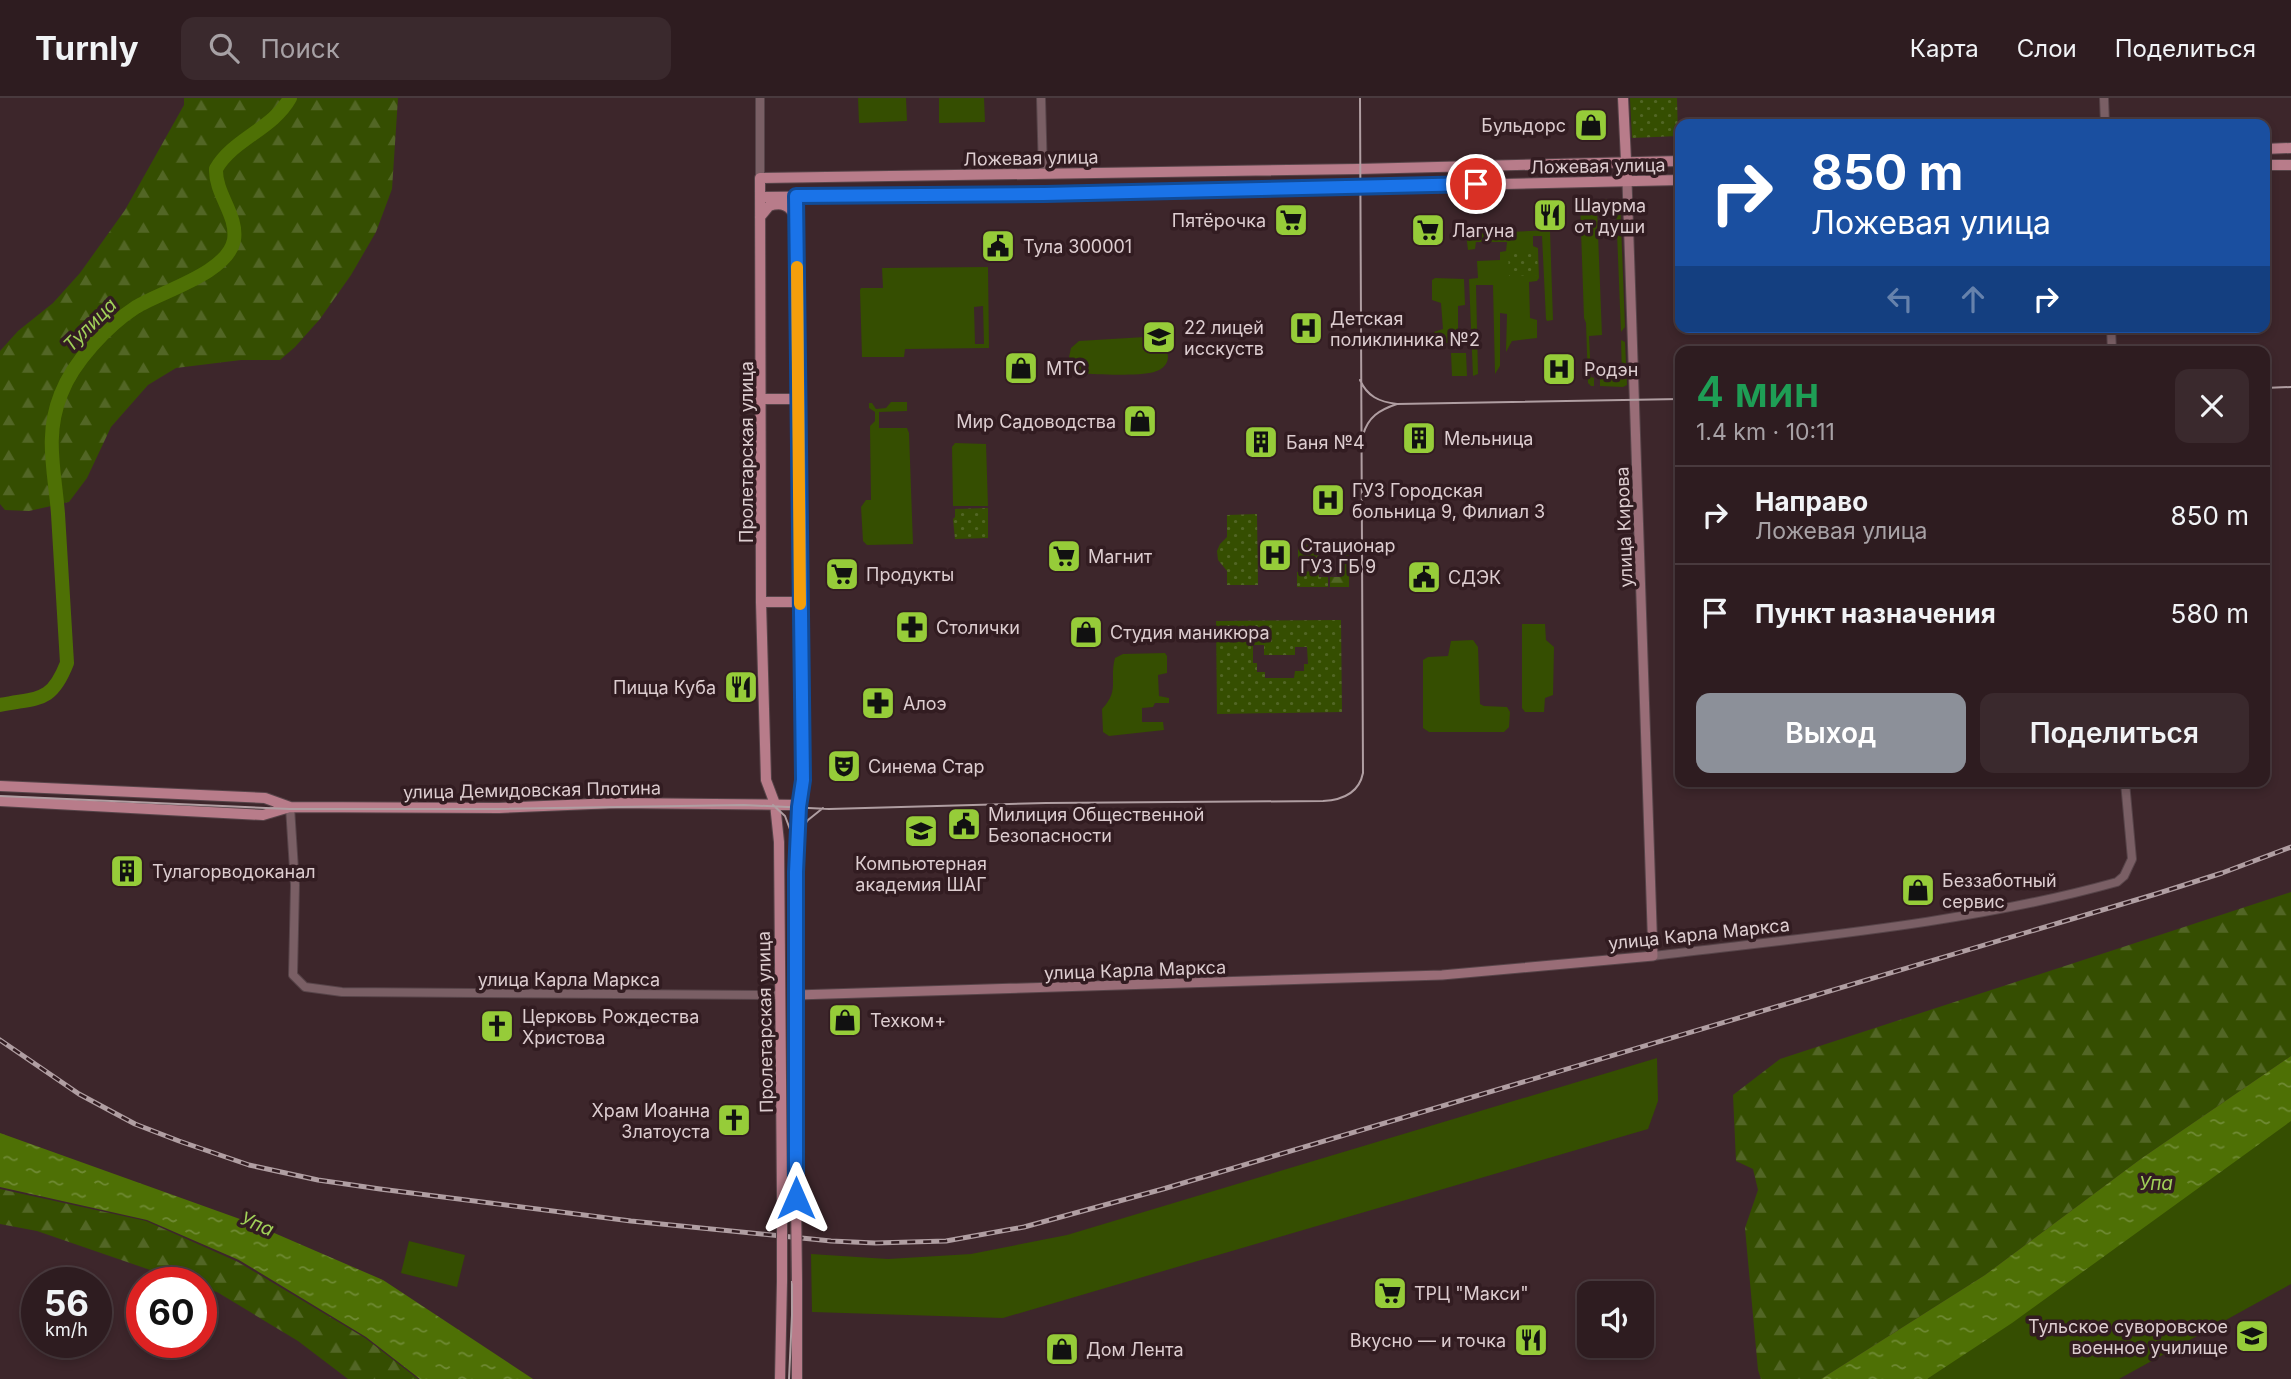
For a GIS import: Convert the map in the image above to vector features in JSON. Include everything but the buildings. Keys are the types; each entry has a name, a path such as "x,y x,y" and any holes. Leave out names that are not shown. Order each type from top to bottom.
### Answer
{"main road":[{"name":"улица Кирова","path":"1623,98 1653,956"},
{"path":"2270,149 2291,148"},
{"name":"Ложевая улица","path":"760,178 1675,162"},
{"path":"2270,165 2291,165"},
{"path":"1226,171 1226,190"},
{"path":"1043,174 1044,194"},
{"name":"Пролетарская улица","path":"760,178 761,602 766,780 775,804 779,842 782,1198 780,1379"},
{"name":"Ложевая улица","path":"760,197 1044,194 1675,180"},
{"name":"Пролетарская улица","path":"796,196 803,780 796,872 797,1379"},
{"path":"760,217 769,206 783,204 788,206 796,218"},
{"path":"762,399 798,399"},
{"path":"761,602 800,602"},
{"name":"улица Демидовская Плотина","path":"0,786 265,798 290,807"},
{"path":"105,791 113,808"},
{"name":"улица Демидовская Плотина","path":"0,801 263,815 290,807 499,808 615,803 775,804"},
{"path":"775,804 799,805"},
{"name":"улица Карла Маркса","path":"781,995 1442,975 1653,956"}],"street":[{"name":"Пролетарская улица","path":"760,98 760,178"},
{"path":"1041,98 1043,174"},
{"path":"2104,98 2105,119"},
{"name":"улица Карла Маркса","path":"1653,956 1934,922 2117,882 2124,876 2132,859 2126,787"},
{"name":"улица Карла Маркса","path":"290,807 295,885 293,975 304,987 342,992 781,995"}],"green space":[{"path":"184,98 398,98 392,189 376,232 351,275 320,319 280,360 241,360 176,368 148,385 111,427 87,478 69,502 29,511 5,510 0,504 0,351 18,331 53,303 80,273 125,210 184,105"},
{"path":"858,98 906,98 907,121 859,123"},
{"path":"939,98 984,98 985,122 939,123"},
{"path":"1630,98 1677,98 1675,136 1632,138"},
{"path":"1620,199 1625,327 1621,332 1616,208 1597,208 1602,335 1589,336 1591,377 1594,378 1594,386 1591,386 1588,383 1584,318 1580,201"},
{"path":"1550,230 1553,320 1546,319 1542,236 1533,236 1533,246 1538,248 1539,278 1529,282 1530,318 1537,320 1537,338 1512,341 1506,352 1507,314 1500,313 1500,366 1495,374 1493,285 1476,285 1478,374 1473,376 1469,279 1478,278 1477,261 1500,260 1500,252 1506,251 1507,242 1476,242 1475,249 1468,250 1466,234"},
{"path":"1537,251 1538,275 1509,276 1508,252"},
{"path":"988,267 989,348 905,349 904,357 862,357 860,290 883,288 882,268","holes":["983,306 984,344 975,344 974,307"]},
{"path":"1464,279 1465,305 1458,306 1458,330 1465,331 1463,343 1435,343 1434,332 1443,329 1441,303 1432,300 1432,280"},
{"path":"1145,337 1160,342 1168,353 1166,364 1154,372 1118,375 1082,373 1075,369 1069,357 1071,348 1079,341"},
{"path":"1621,340 1625,342 1627,385 1600,386 1600,377 1622,376"},
{"path":"1451,353 1466,353 1467,376 1452,376"},
{"path":"891,402 907,402 907,411 879,412 879,428 907,428 909,433 913,544 867,545 863,541 861,507 866,500 871,500 870,426 875,421 875,412 869,408 869,403 876,409 886,408"},
{"path":"955,443 986,444 988,506 953,506 952,447"},
{"path":"988,508 988,538 955,539 955,509"},
{"path":"1257,514 1258,585 1227,585 1227,571 1218,560 1217,551 1227,537 1227,515"},
{"path":"1349,544 1349,587 1330,587 1330,577 1342,577 1341,554 1319,554 1318,560 1304,560 1305,570 1298,570 1298,545"},
{"path":"1318,571 1319,577 1328,577 1328,587 1297,587 1297,572"},
{"path":"1341,620 1342,712 1217,714 1216,621","holes":["1253,645 1264,645 1264,655 1295,655 1295,647 1307,647 1308,664 1304,664 1304,671 1295,671 1294,678 1265,678 1265,672 1257,672 1257,663 1253,663"]},
{"path":"1522,624 1545,624 1546,640 1554,647 1553,695 1545,698 1544,712 1525,712 1522,708"},
{"path":"1473,640 1478,647 1480,704 1507,707 1510,712 1509,727 1504,732 1429,732 1423,728 1423,660 1428,657 1448,656 1451,641"},
{"path":"1165,653 1167,673 1158,675 1159,696 1169,698 1169,703 1155,703 1153,707 1142,708 1142,722 1163,722 1164,730 1109,736 1103,732 1102,709 1111,696 1115,658 1123,654"},
{"path":"2291,892 2291,1056 2142,1158 1985,1275 1821,1379 1761,1379 1745,1228 1758,1190 1753,1169 1736,1161 1733,1095 1780,1059"},
{"path":"1657,1058 1658,1101 1648,1129 1003,1318 812,1312 811,1254 888,1259 971,1254 1067,1235"},
{"path":"2291,1119 2291,1284 2119,1379 1921,1379"},
{"path":"0,1189 146,1221 238,1262 365,1338 418,1379 348,1379 298,1341 217,1292 217,1267 142,1267 37,1231 0,1224"},
{"path":"409,1241 465,1255 457,1287 401,1273"}],"water":[{"name":"Упа","path":"2291,1056 2291,1121 2012,1323 1927,1379 1821,1379 1985,1275 2142,1158"},
{"name":"Упа","path":"0,1133 251,1223 383,1280 533,1379 420,1379 366,1337 239,1260 147,1220 0,1187"}],"waterway":[{"name":"Тулица","path":"0,705 34,699 49,692 67,663 52,439 56,409 66,382 82,357 125,315 207,271 229,252 234,240 233,222 219,187 216,169 232,150 274,118 290,98"}],"tram line":[{"path":"0,796 290,809 744,805 829,809 1046,803 1323,801 1349,794 1358,786 1363,773 1360,98"},
{"path":"1360,380 1374,397 1397,404 1675,399"},
{"path":"2270,388 2291,387"},
{"path":"1363,435 1375,415 1397,404"},
{"path":"773,805 785,816 791,832 792,1315 789,1379"},
{"path":"791,844 808,820 823,808"}],"railway":[{"path":"0,1040 79,1094 135,1124 249,1165 318,1180 631,1221 831,1241 946,1241 1024,1227 1163,1189 2156,894 2291,847"}],"slow traffic":[{"path":"797,267 800,604"}],"place":[{"name":"Бульдорс","path":"1591,125"},
{"name":"Шаурма от души","path":"1550,215"},
{"name":"Пятёрочка","path":"1291,220"},
{"name":"Лагуна","path":"1428,230"},
{"name":"Тула 300001","path":"998,246"},
{"name":"Детская поликлиника №2","path":"1306,328"},
{"name":"22 лицей исскуств","path":"1159,337"},
{"name":"МТС","path":"1021,368"},
{"name":"Родэн","path":"1559,369"},
{"name":"Мир Садоводства","path":"1140,421"},
{"name":"Мельница","path":"1419,438"},
{"name":"Баня №4","path":"1261,442"},
{"name":"ГУЗ Городская больница 9, Филиал 3","path":"1328,500"},
{"name":"Стационар ГУЗ ГБ 9","path":"1275,555"},
{"name":"Магнит","path":"1064,556"},
{"name":"Продукты","path":"842,574"},
{"name":"СДЭК","path":"1424,577"},
{"name":"Столички","path":"912,627"},
{"name":"Студия маникюра","path":"1086,632"},
{"name":"Пицца Куба","path":"741,687"},
{"name":"Алоэ","path":"878,703"},
{"name":"Синема Стар","path":"844,766"},
{"name":"Милиция Общественной Безопасности","path":"964,824"},
{"name":"Компьютерная академия ШАГ","path":"921,831"},
{"name":"Тулагорводоканал","path":"127,871"},
{"name":"Беззаботный сервис","path":"1918,890"},
{"name":"Техком+","path":"845,1020"},
{"name":"Церковь Рождества Христова","path":"497,1026"},
{"name":"Храм Иоанна Златоуста","path":"734,1120"},
{"name":"ТРЦ \"Макси\"","path":"1390,1293"},
{"name":"Тульское суворовское военное училище","path":"2252,1336"},
{"name":"Вкусно — и точка","path":"1531,1340"},
{"name":"Дом Лента","path":"1062,1349"}],"route":[{"path":"796,1198 796,872 803,780 796,196 1044,194 1476,184"}]}
